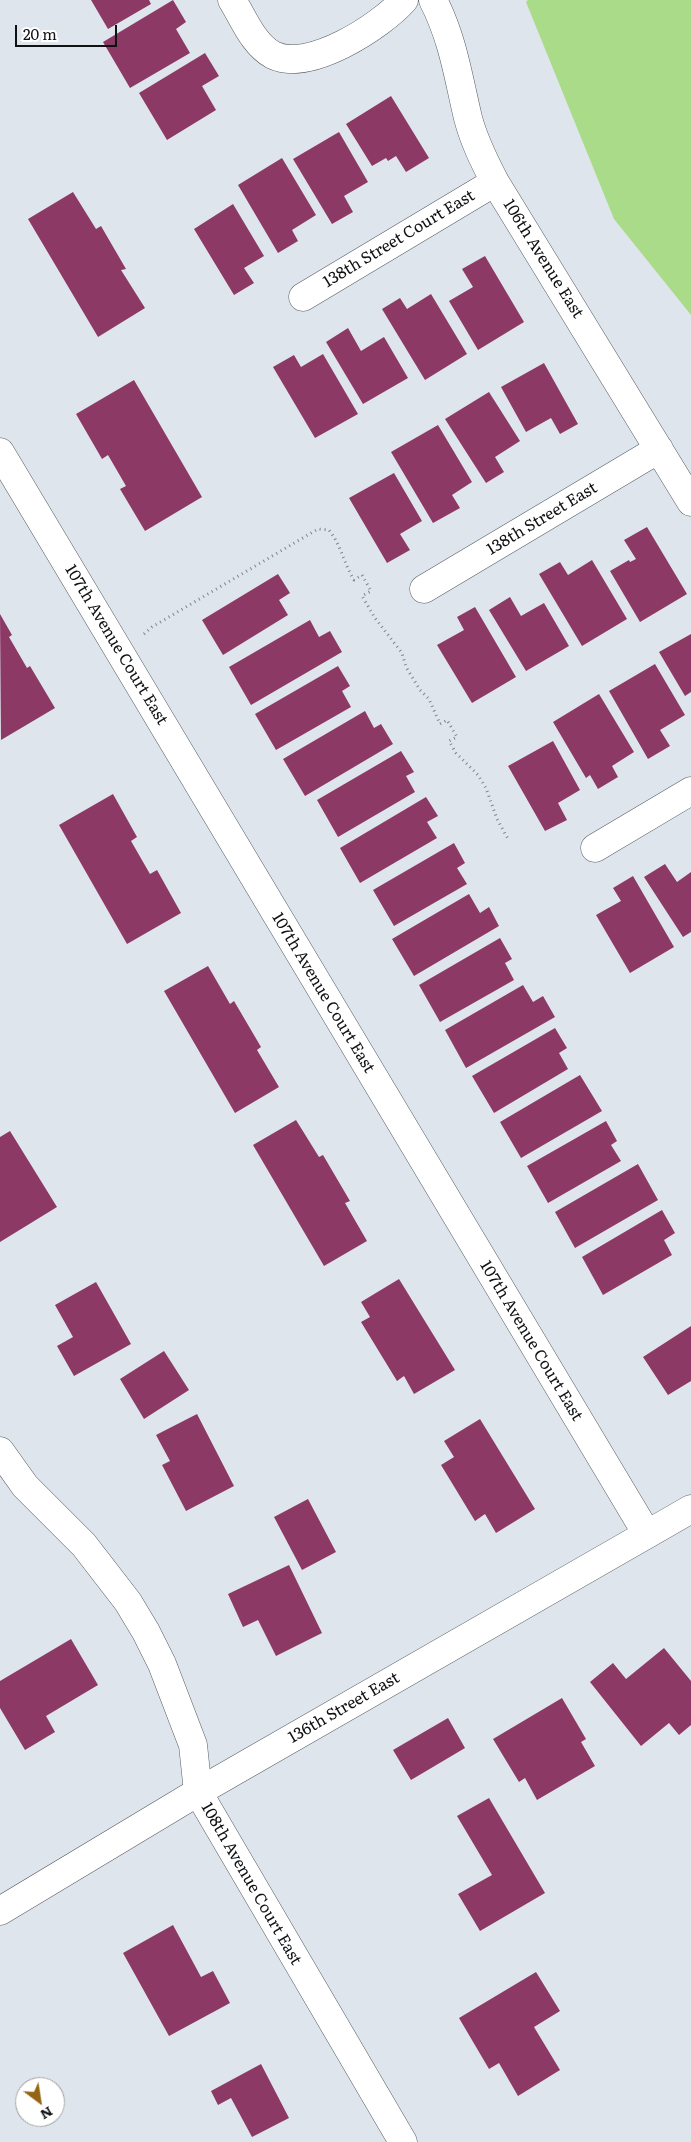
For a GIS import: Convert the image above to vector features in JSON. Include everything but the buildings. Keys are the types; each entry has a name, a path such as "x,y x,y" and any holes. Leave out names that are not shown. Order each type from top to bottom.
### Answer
{"street":[{"path":"232,0 256,40 273,55 294,60 314,57 336,48 393,12 404,0"},
{"name":"106th Avenue East","path":"433,0 443,20 456,60 468,119 479,152 495,182 691,502"},
{"name":"138th Street Court East","path":"303,297 495,182"},
{"name":"138th Street East","path":"424,589 659,449"},
{"name":"107th Avenue Court East","path":"0,452 647,1534"},
{"path":"595,848 691,791"},
{"name":"108th Avenue Court East","path":"0,1451 25,1486 84,1545 128,1602 146,1632 162,1664 193,1745 198,1792 403,2142"},
{"name":"136th Street East","path":"0,1911 198,1792 691,1508"}],"path":[{"path":"119,651 141,638 152,627 318,529 329,530 337,542 344,564 354,580 362,576 370,591 362,596 375,618 402,653 406,667 420,690 433,705 440,724 447,720 457,737 450,741 456,753 478,775 486,788 497,819 508,839"}],"green space":[{"path":"528,0 691,0 691,315 614,219 526,2"}]}
